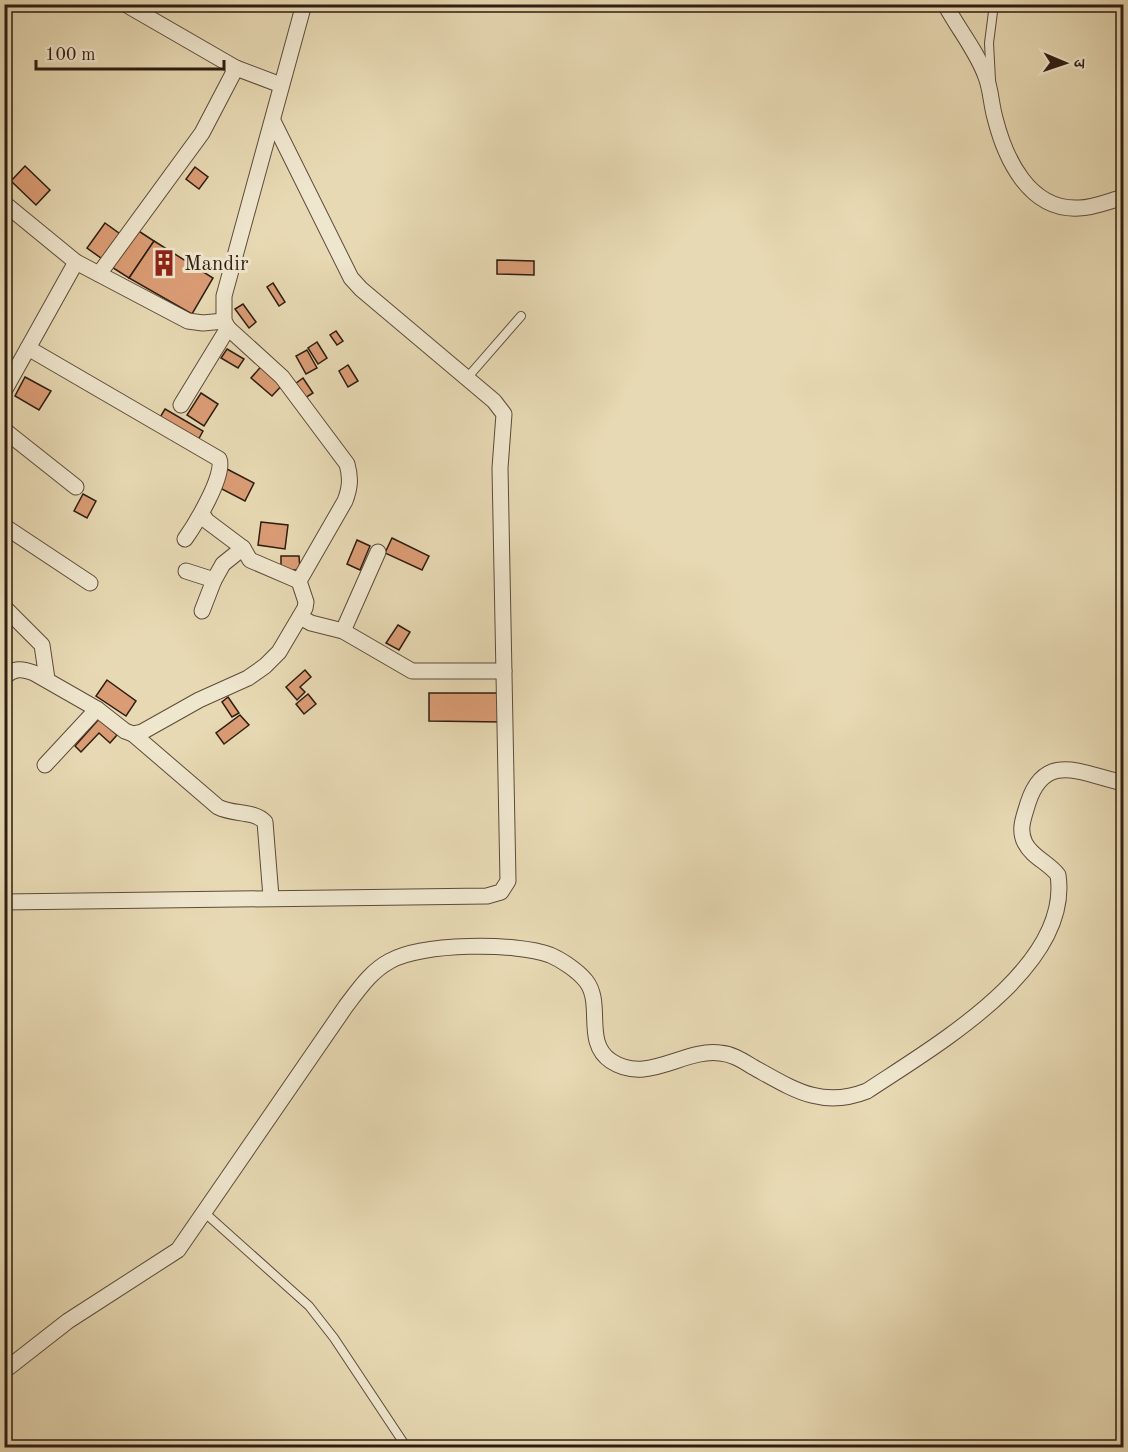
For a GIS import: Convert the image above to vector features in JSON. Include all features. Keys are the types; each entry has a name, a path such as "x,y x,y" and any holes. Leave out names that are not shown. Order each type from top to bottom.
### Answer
{"street":[{"path":"180,405 226,324 224,296 304,4"},
{"path":"945,4 979,60 990,91 1003,144 1022,179 1034,193 1048,202 1066,208 1081,208 1124,197"},
{"path":"132,6 236,68 280,85"},
{"path":"99,274 202,133 236,68"},
{"path":"4,902 487,896 501,892 508,881 500,468 504,414 494,401 361,289 351,278 273,121"},
{"path":"4,203 76,262 188,321 226,324 282,377 347,465 350,489 299,581 306,602 300,617 279,652 248,678 199,700 142,732 133,734"},
{"path":"4,391 76,262"},
{"path":"27,348 219,459 221,470 202,514 185,539"},
{"path":"4,430 76,487"},
{"path":"202,514 207,521 243,548 250,560 299,581"},
{"path":"4,526 90,583"},
{"path":"202,611 223,564 243,548"},
{"path":"344,632 378,552"},
{"path":"186,571 214,580"},
{"path":"4,607 42,645 46,679"},
{"path":"300,617 311,623 344,632 412,671 504,671"},
{"path":"4,677 14,669 24,669 46,679 97,709 133,734 218,807 227,812 260,817 266,822 271,897"},
{"path":"45,765 97,709"},
{"path":"4,1371 68,1321 178,1250 346,1006 366,980 388,961 427,948 518,948 556,957 587,982 592,992 595,1037 599,1049 610,1061 620,1065 658,1068 700,1053 718,1052 735,1056 811,1096 838,1099 867,1091 914,1060 1000,995 1044,944 1059,894 1058,875 1028,849 1021,832 1033,788 1041,777 1055,769 1065,769 1124,783"}],"lane":[{"path":"990,91 992,75 989,43 994,4"},
{"path":"467,378 521,316"},
{"path":"204,1214 309,1305 334,1338 407,1448"}],"building":[{"path":"25,166 50,190 36,205 11,181"},
{"path":"195,167 208,177 199,189 186,179"},
{"path":"105,223 123,236 105,261 87,248"},
{"path":"134,228 154,241 129,278 110,266"},
{"name":"Mandir","path":"154,241 213,278 192,314 129,278"},
{"path":"497,260 534,261 534,275 497,274"},
{"path":"273,283 285,302 279,306 267,287"},
{"path":"243,304 256,322 249,328 235,309"},
{"path":"336,331 343,341 337,345 330,335"},
{"path":"317,342 327,358 318,364 308,348"},
{"path":"227,349 244,359 238,368 221,358"},
{"path":"307,350 317,368 306,374 296,356"},
{"path":"264,363 285,382 272,396 251,378"},
{"path":"348,365 358,381 348,387 339,371"},
{"path":"25,377 51,391 39,410 15,396"},
{"path":"303,378 313,393 305,398 295,384"},
{"path":"201,393 218,404 204,426 187,415"},
{"path":"165,409 203,431 197,442 159,419"},
{"path":"227,469 254,483 245,501 218,487"},
{"path":"83,494 96,501 87,518 74,511"},
{"path":"261,522 288,525 285,549 258,545"},
{"path":"392,538 429,556 422,570 385,553"},
{"path":"357,540 370,546 360,570 347,564"},
{"path":"281,556 299,556 300,570 281,570"},
{"path":"398,625 410,632 399,650 386,643"},
{"path":"305,670 311,677 300,687 305,692 297,700 286,687"},
{"path":"107,680 136,701 126,716 96,696"},
{"path":"429,693 501,693 502,722 429,721"},
{"path":"308,694 316,704 304,714 296,704"},
{"path":"228,697 239,713 232,717 222,702"},
{"path":"240,715 249,725 224,744 216,733"},
{"path":"99,719 117,735 110,743 99,733 81,752 75,746"}],"place":[{"name":"Mandir","path":"164,263"}]}
